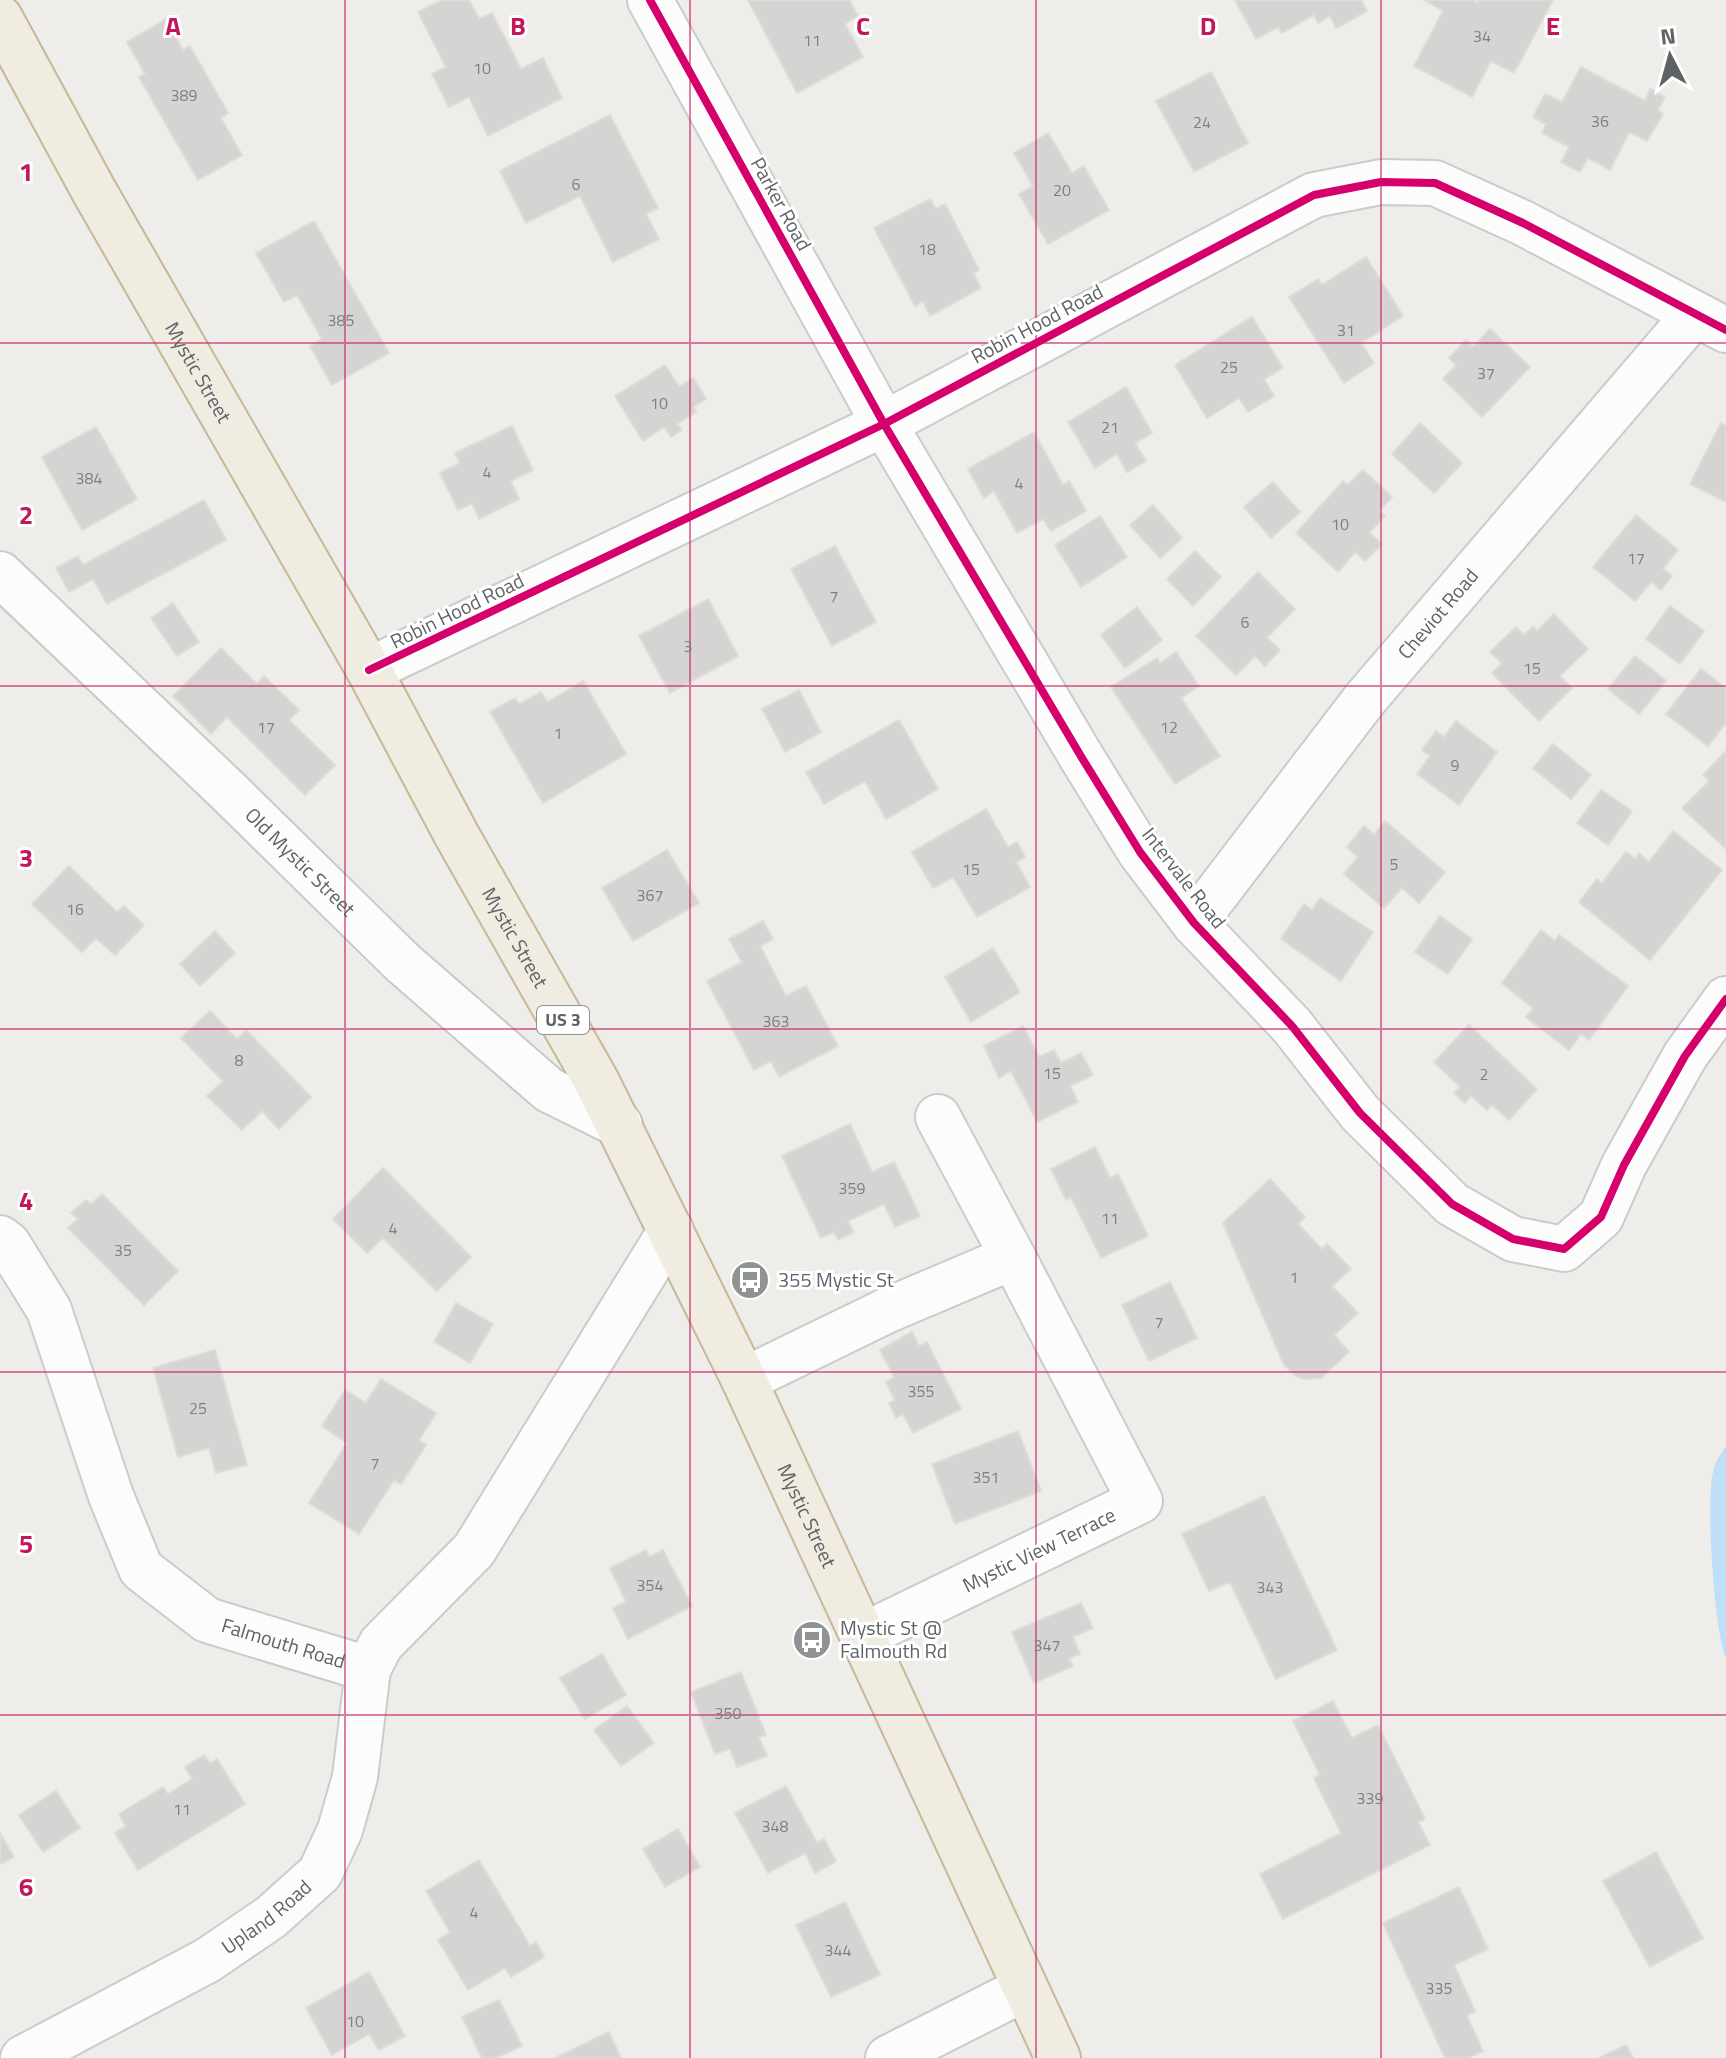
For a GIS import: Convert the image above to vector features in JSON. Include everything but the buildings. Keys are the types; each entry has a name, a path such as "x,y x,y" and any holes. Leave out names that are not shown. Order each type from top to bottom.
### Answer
{"highway":[{"name":"Mystic Street","path":"0,18 94,191 369,670 456,834 620,1125 864,1635 1058,2058"}],"street":[{"name":"Parker Road","path":"650,0 884,424"},
{"name":"Robin Hood Road","path":"369,670 884,424 1314,195 1381,182 1435,183 1523,223 1710,322"},
{"name":"Cheviot Road","path":"1194,923 1365,699 1710,322"},
{"name":"Intervale Road","path":"884,424 1140,852 1194,923 1292,1026 1360,1113 1452,1204 1513,1239 1564,1249 1601,1217 1624,1165 1685,1056 1726,999"},
{"name":"Old Mystic Street","path":"0,574 403,963 549,1090 620,1125"},
{"name":"Mystic View Terrace","path":"864,1635 1140,1501 938,1117"},
{"name":"Falmouth Road","path":"0,1238 8,1244 49,1310 111,1496 141,1569 207,1620 368,1669 381,1644 474,1550 671,1230"},
{"path":"744,1380 888,1310 1013,1257"},
{"name":"Upland Road","path":"23,2058 208,1960 271,1917 320,1873 340,1830 355,1777 368,1669"},
{"path":"888,2058 1024,1989"}],"water":[{"path":"1726,1446 1726,1658 1715,1594 1710,1505 1714,1468"}],"cycle path":[{"path":"650,0 884,424 1140,852 1194,923 1292,1026 1360,1113 1452,1204 1513,1239 1564,1249 1601,1217 1624,1165 1685,1056 1726,999"},
{"path":"369,670 884,424 1314,195 1381,182 1435,183 1523,223 1726,330"}],"place":[{"name":"355 Mystic St","path":"750,1280"},
{"name":"Mystic St @ Falmouth Rd","path":"812,1640"}]}
